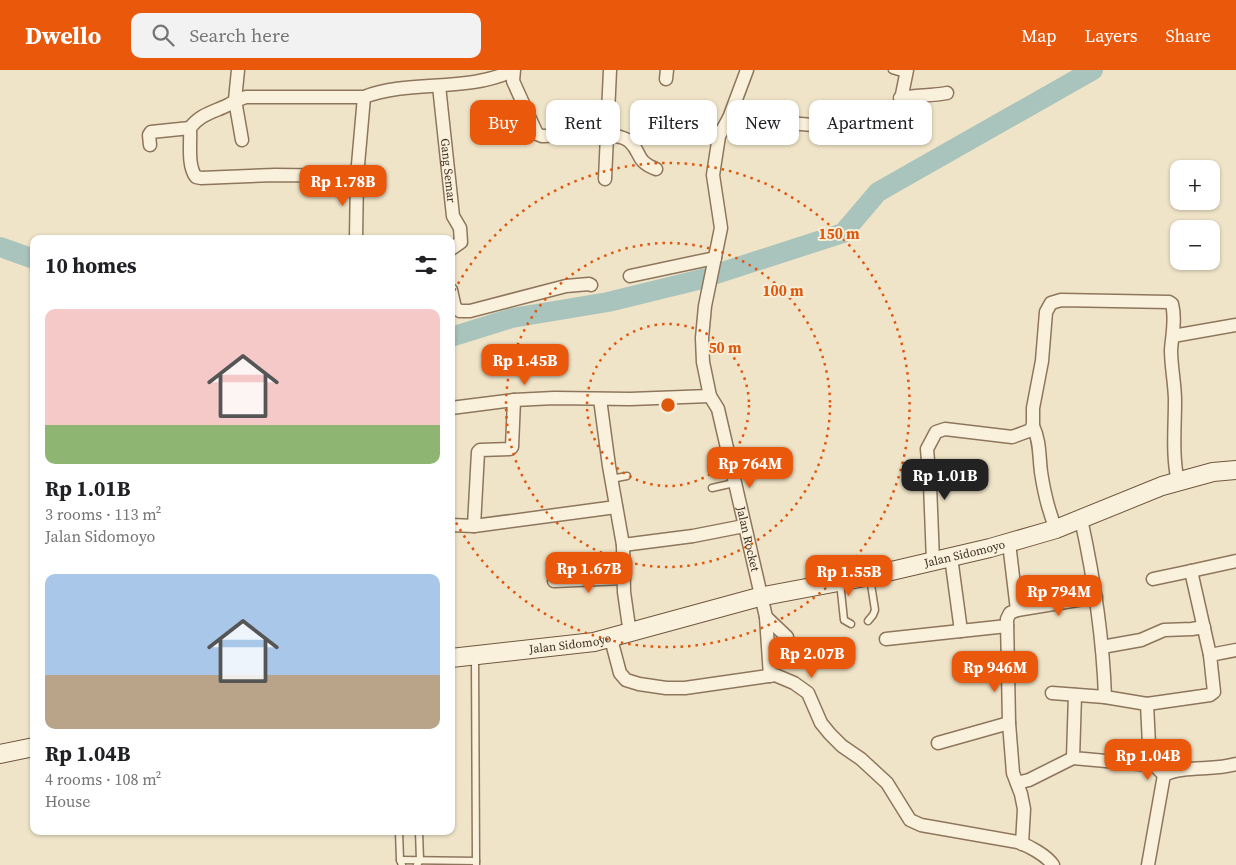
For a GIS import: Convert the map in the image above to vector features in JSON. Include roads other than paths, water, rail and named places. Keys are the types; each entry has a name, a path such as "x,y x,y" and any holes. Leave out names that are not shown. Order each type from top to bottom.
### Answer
{"main road":[{"name":"Jalan Sidomoyo","path":"455,658 611,639 762,597 870,576 1009,543 1081,520 1129,499 1178,482 1213,472 1236,470"},
{"path":"0,754 30,748"}],"street":[{"path":"238,70 235,100 242,140"},
{"path":"150,145 149,134 151,132 190,128 200,118 214,110 227,106 235,100 246,98 364,97 379,91 472,83 496,78 514,70 513,81 537,134 546,136"},
{"path":"608,100 610,70"},
{"name":"Jalan Rocket","path":"736,100 747,70"},
{"path":"799,124 891,130 896,124 906,72"},
{"name":"Gang Semar","path":"439,86 454,216 460,228 461,242 455,246"},
{"path":"900,98 947,93"},
{"path":"356,235 357,176 364,97"},
{"name":"Jalan Rocket","path":"727,123 719,136 713,175 721,228 702,323 703,362 710,396 718,409 762,597 766,617 770,676"},
{"path":"190,128 191,166 196,177 357,176"},
{"path":"620,139 630,142 644,162 656,169"},
{"path":"605,179 606,145"},
{"path":"630,276 715,258"},
{"path":"455,308 460,311 470,311 566,286 589,284 591,286"},
{"path":"1056,529 1049,514 1044,494 1038,437 1033,426 1033,408 1042,361 1046,312 1052,303 1061,300 1071,300 1169,302 1172,304 1173,336 1171,351 1175,400 1175,467 1178,482"},
{"path":"1173,336 1236,325"},
{"path":"455,407 514,400 554,398 600,399 710,396"},
{"path":"600,399 622,545 630,634"},
{"path":"474,526 478,452 480,450 507,449 512,447 514,438 514,400"},
{"path":"933,561 927,449 932,436 944,429 1012,437 1030,430 1033,426"},
{"path":"455,525 474,526 616,507"},
{"path":"1081,520 1096,597 1102,647 1105,698"},
{"path":"622,545 693,536 744,526"},
{"path":"1009,543 1017,610"},
{"path":"952,556 961,630"},
{"path":"1153,579 1236,561"},
{"path":"1052,693 1147,704 1210,695 1214,692 1210,655 1191,571"},
{"path":"554,581 624,578"},
{"path":"1022,844 1024,809 1021,794 1013,773 1009,723 1007,619 1010,613 1017,610 1096,597"},
{"path":"766,617 788,637"},
{"path":"886,639 1007,626"},
{"path":"1102,647 1141,640 1164,630 1204,627"},
{"path":"611,639 620,673 626,680 639,684 666,688 685,688 774,675 794,683 808,694 822,723 830,734 842,746 862,759 886,783 910,820 921,825 1022,844 1050,860 1053,865"},
{"path":"1210,655 1236,650"},
{"path":"1073,758 1075,695"},
{"path":"1147,704 1150,765"},
{"path":"938,743 1009,723"},
{"path":"1016,784 1029,780 1073,758 1150,765 1156,767 1164,775"},
{"path":"1164,775 1175,771 1236,764"},
{"path":"1148,865 1164,775"}],"lane":[{"path":"892,70 906,72"},
{"path":"611,479 628,476"},
{"path":"712,488 734,483"},
{"path":"868,621 874,615 875,610 870,576"},
{"path":"840,582 844,620 851,624"},
{"path":"399,835 401,863 476,863 475,656"},
{"path":"419,835 419,862"}],"waterway":[{"path":"716,274 843,233 878,192 1093,70"},
{"path":"0,247 30,258"},
{"path":"455,336 512,318 608,302 706,278"}]}
